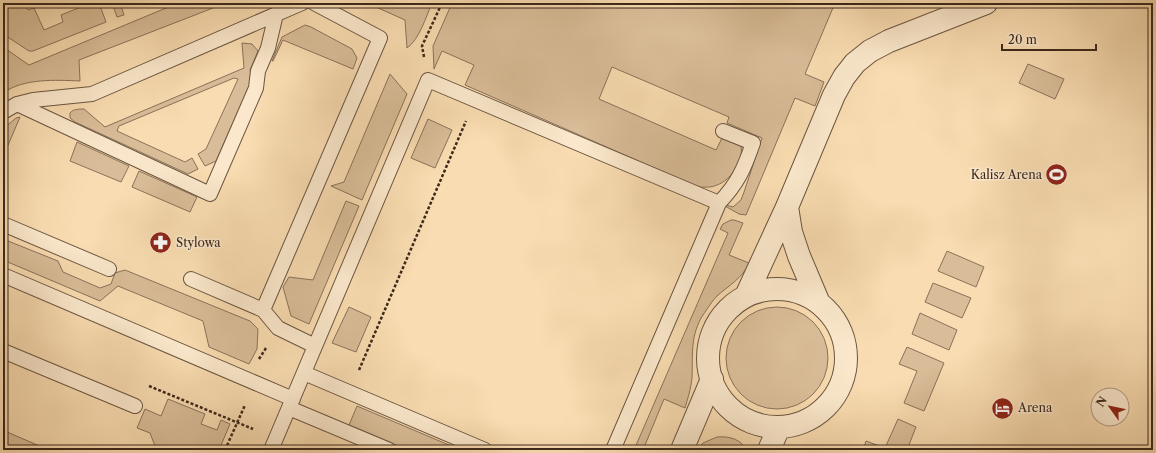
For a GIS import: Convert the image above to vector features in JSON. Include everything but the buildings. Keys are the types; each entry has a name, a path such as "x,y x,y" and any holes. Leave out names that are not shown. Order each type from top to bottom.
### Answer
{"street":[{"path":"746,296 787,207 834,95 844,77 855,63 870,51 889,41 986,3"},
{"path":"787,207 791,232 799,256 818,301"},
{"path":"783,288 801,292 818,301 832,315 842,331 846,350 846,369 840,387 830,403 815,416 798,424 779,427 761,425 745,419 730,409 719,395 712,380 708,360 710,341 717,323 730,307 746,296 764,290 783,288"},
{"path":"682,450 712,380"},
{"path":"769,450 779,427"}],"lane":[{"path":"3,112 17,104 33,100 92,94 302,3"},
{"path":"263,310 380,38 314,3"},
{"path":"17,104 210,194 256,88 258,71 268,48 276,14"},
{"path":"271,450 428,80 719,203"},
{"path":"613,450 719,203 739,179 746,165 752,143 723,131"},
{"path":"3,224 109,269"},
{"path":"3,275 291,404 389,450"},
{"path":"190,279 263,310 278,328 315,346"},
{"path":"3,351 135,406"},
{"path":"304,373 485,450"}],"path":[{"path":"428,80 422,46 442,3"},
{"path":"350,393 475,99"}],"shaded area":[{"path":"3,3 24,3 28,10 34,8 44,30 63,22 61,15 91,3 99,3 106,22 33,51 29,51 3,34"},
{"path":"112,3 120,3 124,15 117,17"},
{"path":"178,3 211,3 213,8 79,60 80,81 51,80 30,82 11,88 3,93 3,47 29,65"},
{"path":"367,3 432,3 419,34 407,48 405,20"},
{"path":"452,3 835,3 805,74 824,82 815,106 795,98 746,215 739,214 725,206 733,207 741,200 762,138 727,123 729,117 612,67 599,99 716,150 722,138 741,146 738,164 727,179 715,186 698,187 465,85 474,65 442,51 434,69 433,46"},
{"path":"305,25 352,49 357,58 353,69 283,40 272,61 282,37"},
{"path":"242,43 252,44 258,51 250,70 252,80 216,161 205,166 198,154 206,149 238,79 234,78 119,126 117,131 185,162 192,158 198,169 188,174 75,122 70,118 70,113 73,111 84,109 105,127 244,68"},
{"path":"1028,64 1064,79 1055,99 1019,83"},
{"path":"390,74 407,94 362,200 331,186 344,182"},
{"path":"20,117 3,157 3,129 16,118"},
{"path":"428,119 452,130 435,168 411,158"},
{"path":"77,142 129,166 121,182 70,161"},
{"path":"139,171 197,197 190,212 132,187"},
{"path":"346,201 359,206 309,324 291,316 283,287 289,277 313,280"},
{"path":"731,220 743,223 729,255 749,263 743,273 715,298 697,326 693,348 692,382 685,408 664,399 643,450 634,450 728,233 720,229 723,224"},
{"path":"3,239 58,261 63,272 100,288 111,284 115,273 125,270 250,321 258,329 257,349 249,364 209,347 203,321 118,286 100,301 3,260"},
{"path":"947,251 984,267 976,287 938,271"},
{"path":"933,283 971,298 962,318 925,302"},
{"path":"349,307 371,317 356,352 332,343"},
{"path":"777,307 797,310 806,315 820,329 825,338 828,358 825,378 820,387 806,401 797,406 777,409 757,406 748,401 734,387 729,378 726,358 729,338 734,329 748,315 757,310"},
{"path":"920,313 957,330 949,350 912,334"},
{"path":"907,347 944,363 924,411 904,403 917,371 899,364"},
{"path":"168,399 205,414 201,424 217,430 221,420 230,424 219,450 161,450 155,446 150,433 137,428 145,409 161,416"},
{"path":"357,406 456,448 455,450 408,450 349,425"},
{"path":"898,419 916,427 907,450 863,450 866,441 885,448"},
{"path":"7,432 49,450 3,450 3,435 5,436"},
{"path":"717,437 734,439 741,443 747,450 701,450 698,448 703,443"}],"place":[{"name":"Kalisz Arena","path":"1057,175"},
{"name":"Stylowa","path":"161,243"},
{"name":"Arena","path":"1003,408"}]}
